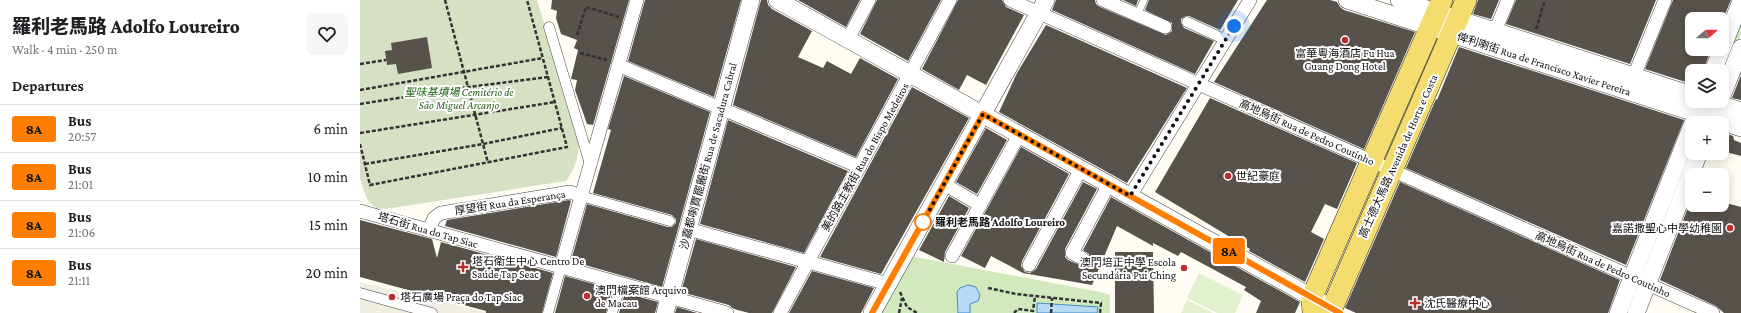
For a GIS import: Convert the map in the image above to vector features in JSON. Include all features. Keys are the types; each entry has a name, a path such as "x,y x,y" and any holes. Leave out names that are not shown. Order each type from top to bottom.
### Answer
{"main road":[{"name":"高士德大馬路 Avenida de Horta e Costa","path":"1325,309 1392,170 1466,0"},
{"name":"高士德大馬路 Avenida de Horta e Costa","path":"1325,309 1372,161 1436,13"}],"street":[{"path":"548,313 637,0"},
{"name":"沙嘉都喇賈罷麗街 Rua de Sacadura Cabral","path":"667,305 751,0"},
{"path":"777,0 1109,184 1325,309"},
{"path":"848,39 869,0"},
{"name":"美的路主教街 Rua do Bispo Medeiros","path":"780,313 950,0"},
{"name":"高地烏街 Rua de Pedro Coutinho","path":"1010,0 1043,6 1199,84 1713,313"},
{"path":"1103,0 1165,27"},
{"path":"1130,196 1250,0"},
{"name":"俾利喇街 Rua de Francisco Xavier Pereira","path":"1347,0 1436,13"},
{"name":"俾利喇街 Rua de Francisco Xavier Pereira","path":"1399,0 1436,13 1455,27 1696,116 1714,108"},
{"path":"1495,31 1508,0"},
{"path":"1634,76 1665,0"},
{"path":"1729,31 1741,1"},
{"path":"872,313 1043,6"},
{"path":"1187,22 1226,40"},
{"path":"549,27 590,164"},
{"name":"俾利喇街 Rua de Francisco Xavier Pereira","path":"1455,27 1495,31 1685,93"},
{"path":"1729,76 1741,48"},
{"path":"619,64 721,109 860,167"},
{"name":"俾利喇街 Rua de Francisco Xavier Pereira","path":"1717,108 1741,128"},
{"name":"俾利喇街 Rua de Francisco Xavier Pereira","path":"1722,108 1741,111"},
{"path":"952,256 1019,135"},
{"path":"1618,313 1685,144"},
{"path":"1636,313 1696,160"},
{"path":"1029,265 1081,169"},
{"path":"944,184 980,205"},
{"path":"1082,258 1072,252 1109,184"},
{"name":"厚望街 Rua da Esperança","path":"429,230 434,218 442,213 570,192 670,221"},
{"name":"塔石街 Rua do Tap Siac","path":"360,211 621,284 667,305 727,313"},
{"path":"688,229 888,284"},
{"path":"612,313 621,284"},
{"path":"360,293 432,313"}],"lane":[{"path":"1137,15 1144,0"}],"path":[{"path":"445,0 488,162"},
{"path":"360,144 370,185 567,147 527,0"},
{"path":"1532,43 1545,0"},
{"path":"577,35 586,7 631,20"},
{"path":"580,53 619,64"},
{"path":"360,90 543,58"},
{"path":"360,64 386,60"},
{"path":"360,104 468,87 548,77"},
{"path":"360,133 555,102"},
{"path":"365,164 483,144 562,128"},
{"path":"888,284 898,286 907,307 918,313"},
{"path":"988,288 1016,294 1101,303 1100,313"},
{"path":"1014,313 1018,309 1033,311 1035,296"},
{"path":"899,313 902,297"},
{"path":"1051,313 1052,298"}],"green space":[{"name":"聖味基墳場 Cemitério de São Miguel Arcanjo","path":"360,0 537,0 579,138 576,161 566,181 386,209 380,209 371,204 365,195 360,178"},
{"path":"1741,15 1741,34 1729,65 1724,64 1727,56 1729,56 1729,50"},
{"path":"1435,40 1438,41 1386,161 1384,156"},
{"path":"910,256 1100,292 1110,295 1110,313 878,313"},
{"path":"1199,273 1243,295 1235,313 1217,313 1187,298"},
{"path":"1187,300 1213,313 1181,313"}],"shaded area":[{"name":"塔石廣場 Praça do Tap Siac","path":"360,282 489,313 360,313"}],"water":[{"path":"968,285 976,287 980,295 978,301 970,304 970,313 958,313 957,292 960,288"},
{"path":"1037,303 1098,307 1097,313 1037,313"}],"building":[{"path":"552,0 629,0 593,125 587,124 575,90 577,80 571,79 578,50 574,48 577,40 561,34 556,18 557,11 551,9"},
{"path":"645,0 741,0 714,97 628,61"},
{"path":"761,0 767,0 768,5 772,9 812,31 798,57 823,68 827,61 851,74 860,58 898,79 856,157 733,105"},
{"path":"798,0 860,0 846,27"},
{"path":"877,0 941,0 908,61 860,34"},
{"path":"958,0 1002,0 1006,7 1024,15 986,85 967,75 959,90 922,69"},
{"path":"1056,0 1095,0 1096,4 1100,7 1166,35 1172,31 1172,23 1145,10 1149,0 1238,0 1220,30 1189,16 1181,19 1181,23 1184,28 1214,41 1195,74 1052,10"},
{"path":"1123,0 1138,0 1136,6"},
{"path":"1267,0 1330,0 1337,2 1344,10 1415,32 1364,149 1214,82"},
{"path":"1478,0 1499,0 1491,19 1473,14"},
{"path":"1516,0 1656,0 1630,64 1506,24"},
{"path":"1673,0 1731,0 1726,12 1685,12 1685,56 1708,56 1706,64 1685,64 1685,82 1645,69"},
{"path":"1046,25 1187,88 1127,183 999,112 1017,73"},
{"path":"427,37 432,68 398,74 396,64 387,65 385,51 392,50 391,43"},
{"path":"1459,47 1684,120 1626,265 1406,168"},
{"path":"1741,75 1741,100 1732,98"},
{"path":"624,76 710,112 662,287 571,261 587,204 668,227 672,227 676,223 676,219 672,215 593,193 611,130 608,129"},
{"path":"912,87 969,118 881,274 820,257"},
{"name":"世紀豪庭","path":"1210,98 1357,163 1337,209 1325,204 1311,232 1324,239 1305,282 1249,251 1250,249 1155,192"},
{"path":"728,120 848,171 804,253 700,224"},
{"path":"986,128 1007,140 977,194 956,182"},
{"path":"1729,135 1733,136 1734,140 1741,143 1741,156 1729,153"},
{"path":"1021,147 1069,174 1022,261 1021,266 1025,272 1030,273 1036,269 1083,182 1097,189 1065,249 1065,257 1068,260 1082,266 1089,262 1089,254 1083,250 1111,197 1300,302 1295,313 1256,313 1261,301 1244,290 1246,287 1181,252 1178,256 1153,243 1153,246 1117,226 1092,285 1023,273 991,256 985,268 961,256"},
{"path":"1400,182 1620,280 1608,313 1356,313 1345,308"},
{"path":"949,196 969,208 945,252 944,262 919,250"},
{"path":"569,200 571,201 556,257 445,226 447,220"},
{"path":"1729,204 1741,207 1741,313 1724,313 1716,306 1660,280 1686,212 1729,212"},
{"path":"360,220 432,239 437,258 441,242 553,273 542,313 486,313 486,311 360,277"},
{"path":"696,239 796,267 772,313 749,313 734,309 729,305 681,292"},
{"path":"1115,252 1153,252 1154,313 1115,313"},
{"path":"812,271 874,288 861,313 789,313"},
{"name":"澳門檔案館 Arquivo de Macau","path":"565,276 612,289 606,313 555,313"},
{"path":"625,293 658,302 655,313 619,313"},
{"path":"677,307 697,313 675,313"}],"bus line":[{"name":"8A","path":"872,313 983,114 1340,313"}],"place":[{"name":"富華粵海酒店 Fu Hua Guang Dong Hotel","path":"1345,40"},
{"name":"世紀豪庭","path":"1228,176"},
{"name":"羅利老馬路 Adolfo Loureiro","path":"923,222"},
{"name":"嘉諾撒聖心中學幼稚園","path":"1730,228"},
{"name":"塔石衛生中心 Centro De Saúde Tap Seac","path":"463,267"},
{"name":"澳門培正中學 Escola Secundária Pui Ching","path":"1184,268"},
{"name":"澳門檔案館 Arquivo de Macau","path":"587,296"},
{"name":"塔石廣場 Praça do Tap Siac","path":"392,297"},
{"name":"沈氏醫療中心","path":"1415,303"}],"route":[{"path":"923,222 983,114 1130,196 1234,26"}]}
